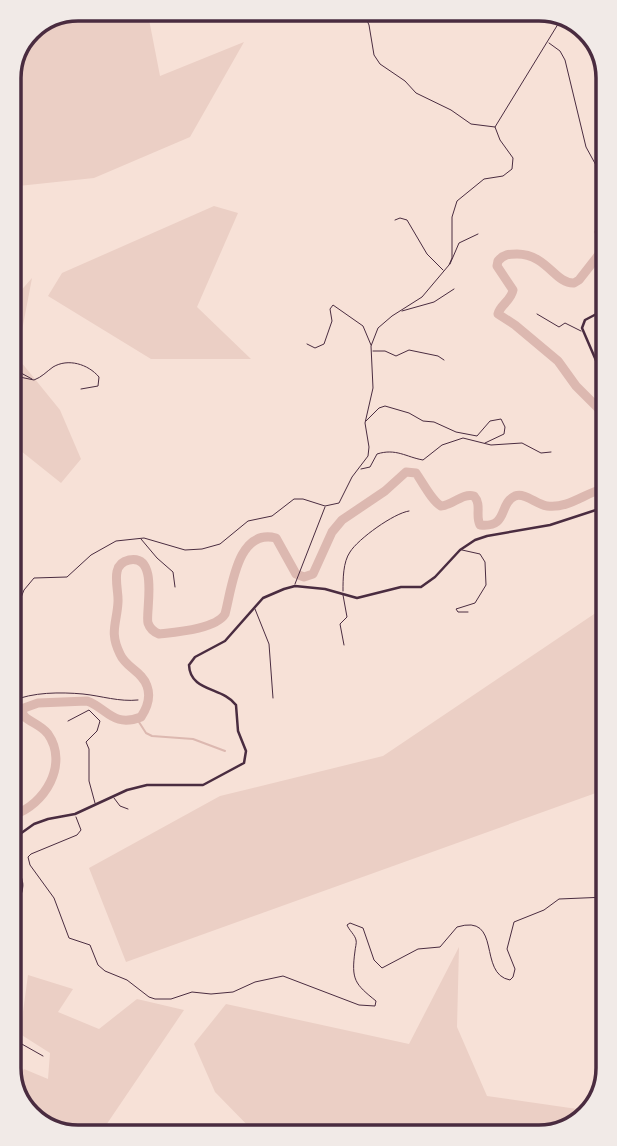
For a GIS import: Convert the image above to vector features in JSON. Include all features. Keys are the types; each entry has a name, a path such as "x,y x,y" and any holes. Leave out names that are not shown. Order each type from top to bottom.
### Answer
{"street":[{"path":"596,314 583,323 583,331 596,361"},
{"path":"21,833 34,824 75,814 113,796 147,785 203,785 244,763 246,751 238,731 236,705 230,698 198,684 190,675 189,668 195,657 225,641 254,607 270,594 295,586 330,590 356,598 401,587 421,587 435,577 460,550 487,536 550,525 596,510"},
{"path":"21,878 21,897"}],"lane":[{"path":"367,21 373,55 380,64 405,81 416,93 451,110 471,124 495,127"},
{"path":"495,127 558,24"},
{"path":"547,42 560,51 565,60 586,147 596,168"},
{"path":"449,265 452,217 457,201 484,179 509,173 514,164 495,127"},
{"path":"395,220 407,220 427,254 444,272"},
{"path":"21,599 24,590 34,578 67,577 91,555 116,541 140,538 185,550 202,549 220,544 248,522 272,516 294,499 325,506 334,505 342,499 352,477 368,456 365,423 373,388 371,346 378,328 422,297 454,260 459,243 478,234"},
{"path":"400,311 435,302 454,289"},
{"path":"307,344 315,348 324,344 332,321 330,309 333,305 363,326 371,346"},
{"path":"537,314 559,327 565,323 583,331"},
{"path":"371,351 385,351 396,356 412,350 439,356 444,360"},
{"path":"21,377 34,380 55,366 73,363 89,368 99,377 98,386 81,389"},
{"path":"21,373 34,380"},
{"path":"365,423 379,408 385,406 456,432 477,436 490,421 501,419 505,427 504,434 484,443"},
{"path":"358,469 370,467 375,456 381,453 397,452 423,460 442,445 456,439 468,438 484,443 522,443 541,453 551,452"},
{"path":"295,586 325,506"},
{"path":"344,645 340,624 346,617 344,570 349,553 387,521 409,511"},
{"path":"140,538 173,572 176,587"},
{"path":"460,550 480,554 486,567 487,582 475,603 456,609 458,612 468,612"},
{"path":"254,607 269,644 273,698"},
{"path":"21,697 83,694 121,701 138,700"},
{"path":"68,721 89,710 100,721 97,731 86,742 89,749 89,781 96,805"},
{"path":"113,796 120,806 128,808"},
{"path":"75,814 81,830 72,837 31,854 30,865 54,898 69,938 90,945 98,965 105,971 127,980 155,999 171,999 192,992 233,992 254,982 283,976 359,1005 375,1006 376,1002 357,986 355,980 357,943 348,929 350,923 362,928 374,960 382,968 418,949 440,947 457,927 474,925 481,928 486,935 490,958 498,971 503,978 510,980 515,969 507,948 514,922 544,910 559,898 596,897"},
{"path":"21,1044 43,1056"}],"shaded area":[{"path":"149,21 160,76 244,42 190,137 94,178 21,186 21,75 27,53 41,35 67,22"},
{"path":"214,206 238,213 197,307 251,359 151,359 48,296 62,273"},
{"path":"32,278 21,336 21,290"},
{"path":"21,362 60,410 81,459 61,483 21,451"},
{"path":"596,613 596,793 126,962 89,868 220,796 383,756"},
{"path":"459,947 457,1027 487,1096 578,1109 561,1121 538,1125 247,1125 215,1092 194,1044 226,1004 409,1044"},
{"path":"28,975 73,989 58,1012 99,1029 137,999 184,1010 106,1125 60,1122 33,1103 25,1090 22,1074 24,1069 48,1079 50,1053 21,1035"}],"waterway":[{"path":"596,258 574,283 561,279 543,263 527,255 507,255 498,261 497,266 513,290 498,314 558,361 576,386 596,406"},
{"path":"21,812 44,793 55,770 56,758 48,734 25,717 22,713 24,708 38,703 87,701 111,716 124,720 141,717 145,710 148,698 145,681 123,659 115,640 118,602 116,578 123,562 139,561 145,566 149,586 148,623 151,629 159,634 185,631 213,623 225,614 238,562 253,542 263,537 276,538 296,574 304,577 313,574 332,532 342,520 385,491 406,472 416,473 441,506 465,496 474,496 478,503 480,525 495,523 506,504 515,496 555,506 596,491"},
{"path":"137,719 146,733 152,736 193,739 225,751"}]}
